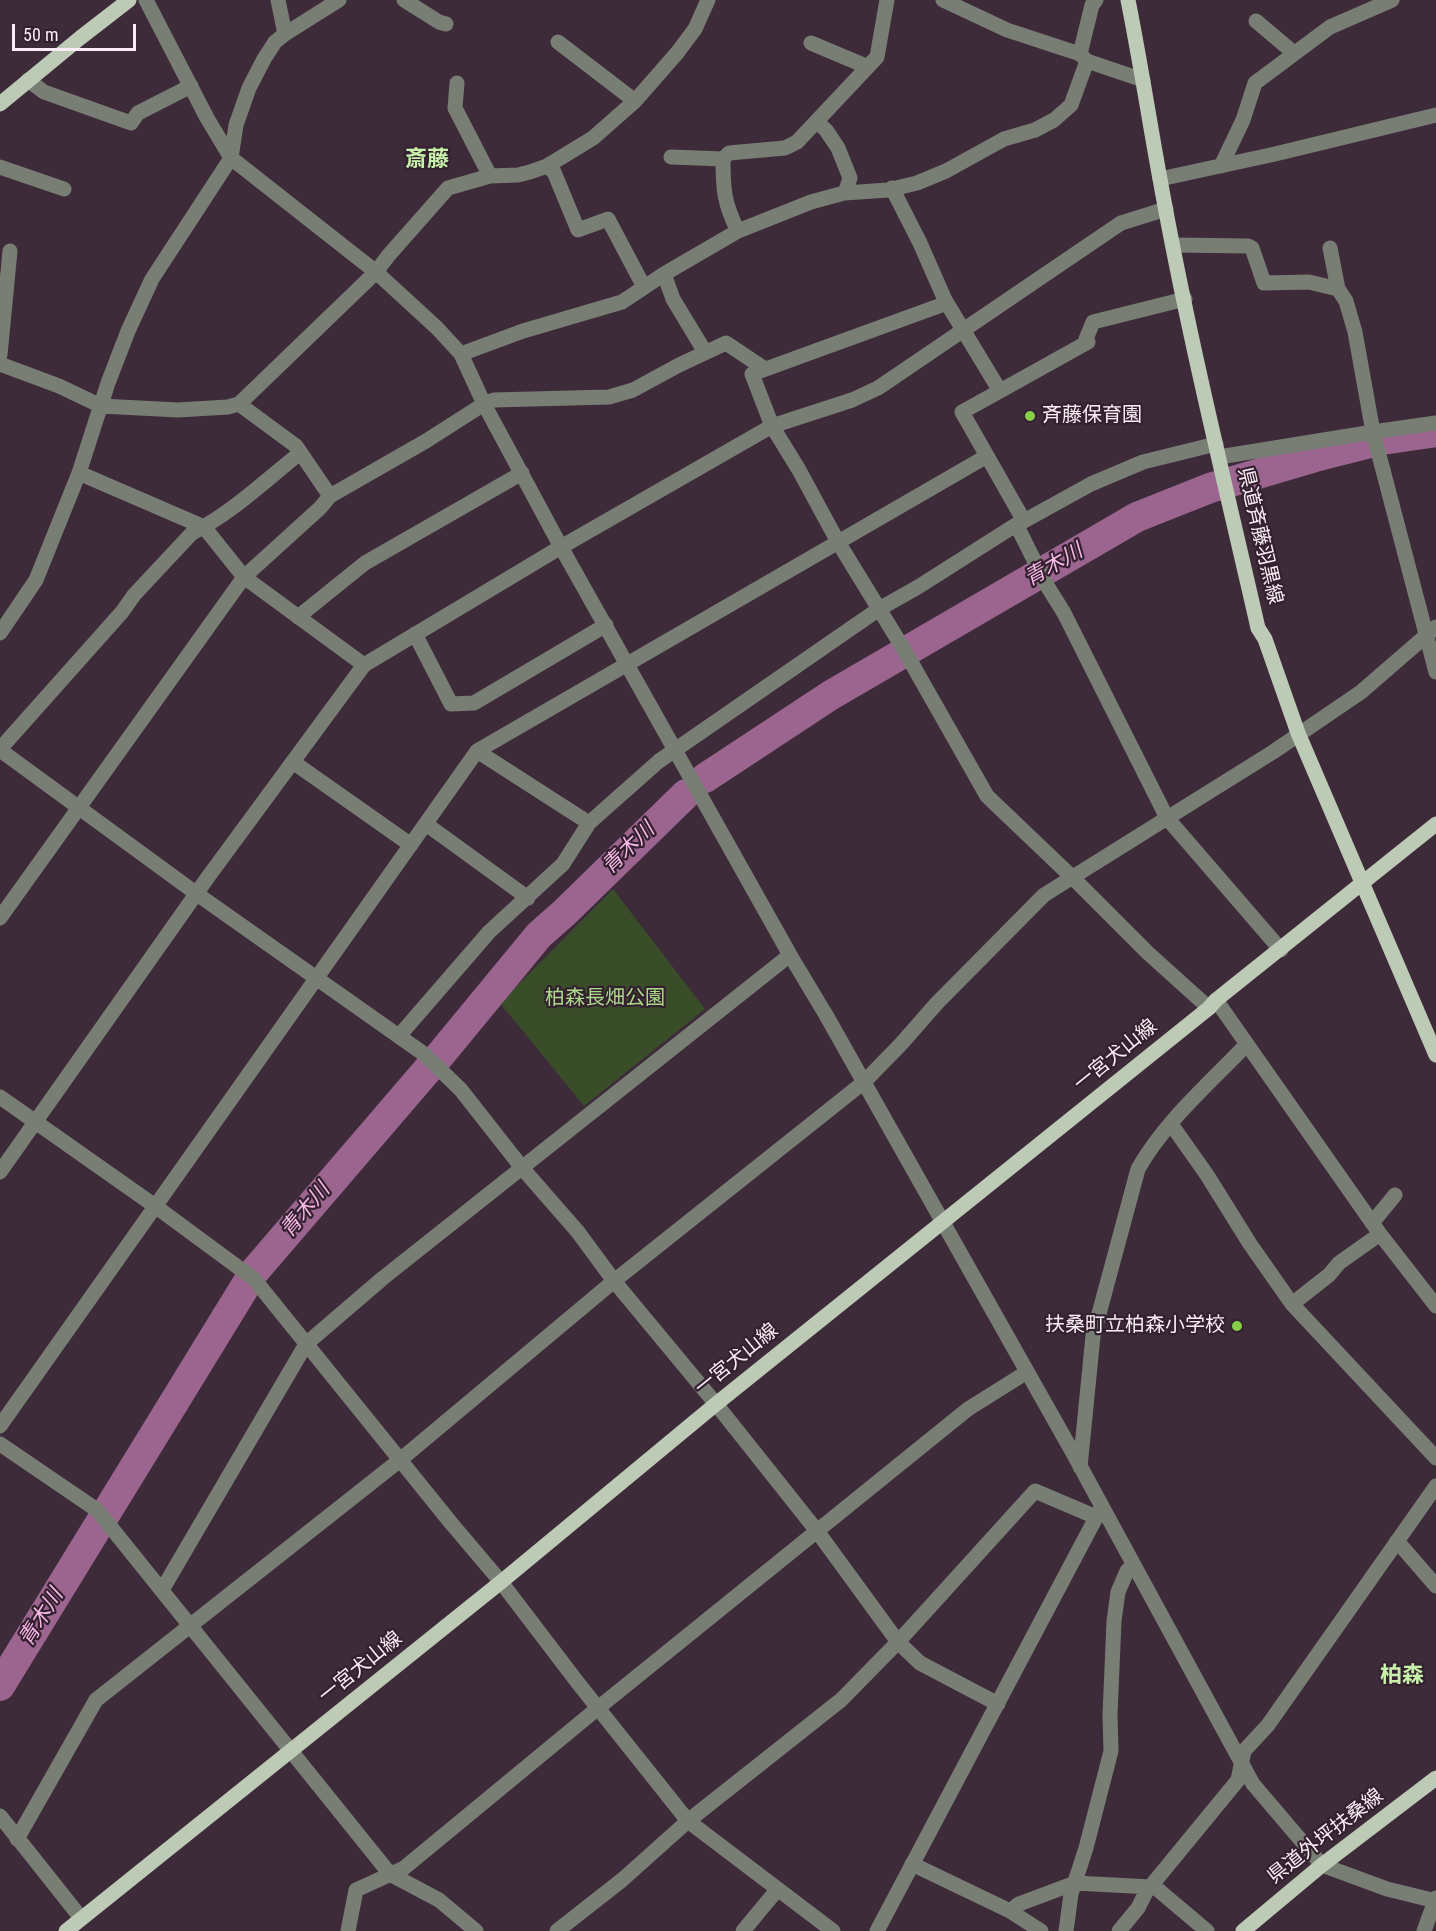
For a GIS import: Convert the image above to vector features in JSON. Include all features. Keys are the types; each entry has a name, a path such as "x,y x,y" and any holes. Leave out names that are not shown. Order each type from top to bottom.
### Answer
{"main road":[{"path":"0,104 129,0"},
{"name":"県道斉藤羽黒線","path":"1128,0 1166,209 1258,628 1265,639 1298,733 1436,1055"},
{"name":"一宮犬山線","path":"66,1931 501,1582 716,1404 1436,824"},
{"name":"県道外坪扶桑線","path":"1243,1931 1322,1865 1436,1778"}],"street":[{"path":"146,0 231,158 376,272 437,328 461,354 484,404 561,547 789,955 1027,1372 1080,1467 1099,1513 1133,1565 1229,1737 1242,1766 1253,1784 1322,1865 1387,1889 1436,1900 1424,1931"},
{"path":"278,0 285,34"},
{"path":"0,633 36,580 79,473 128,331 152,279 231,158 236,125 249,88 264,59 275,42 285,34 339,0"},
{"path":"404,0 438,22 446,24"},
{"path":"0,364 59,386 101,406 178,410 228,407 239,404 376,272 448,188 490,176 518,175 548,166 593,138 634,101 677,53 695,29 708,0"},
{"path":"738,231 726,207 723,159 729,153 785,148 797,142 877,57 887,0"},
{"path":"943,0 1007,30 1143,80"},
{"path":"1221,166 1243,120 1255,83 1330,27 1392,0"},
{"path":"461,354 523,331 615,305 738,231 811,202 845,193 916,183 946,171 1004,139 1035,130 1054,120 1071,105 1084,57 1092,2"},
{"path":"1256,21 1294,53"},
{"path":"558,42 634,101"},
{"path":"811,43 868,67"},
{"path":"28,80 44,92 131,123 138,113 191,86"},
{"path":"457,83 455,108 490,176"},
{"path":"1160,179 1436,115"},
{"path":"817,122 826,130 838,148 850,178 845,193"},
{"path":"671,157 723,159"},
{"path":"548,166 554,172 578,230 608,219 644,287"},
{"path":"0,167 64,189"},
{"path":"892,188 947,303 1000,391"},
{"path":"0,1172 197,894 364,665 561,547 772,426 852,400 878,387 1121,223 1166,209"},
{"path":"1174,245 1248,246 1252,248 1264,284 1310,282 1338,289"},
{"path":"1330,248 1338,289 1346,300 1355,332 1373,432 1431,631 1436,672"},
{"path":"0,355 10,251"},
{"path":"664,274 676,305 705,352"},
{"path":"1185,299 1093,322 1086,339 1088,342 962,412 987,456 1046,584 1064,613 1167,818 1281,950"},
{"path":"947,303 752,374 772,426 987,796 1148,953 1212,1004 1247,1044 1376,1229 1436,1306"},
{"path":"0,918 244,577 320,508 330,496 494,400 609,397 642,386 705,352 726,344 765,369"},
{"path":"239,404 296,446 330,496"},
{"path":"399,1036 489,932 563,864 589,823 659,761 879,609 1019,523 1091,484 1143,462 1436,423"},
{"path":"300,453 204,527 192,533 134,595 122,612 0,749 197,894 318,977 424,1054 461,1090 523,1169 578,1232 614,1281 817,1531 898,1642 920,1663 998,1704"},
{"path":"0,1426 477,751 987,456"},
{"path":"79,473 204,527 244,577 364,665"},
{"path":"298,617 364,563 522,473"},
{"path":"415,634 451,704 474,703 606,625"},
{"path":"17,1839 96,1700 400,1460 614,1281 864,1083 937,1003 1044,895 1273,752 1361,692 1431,631"},
{"path":"477,751 589,823"},
{"path":"292,762 411,845"},
{"path":"426,824 528,898"},
{"path":"162,1590 306,1344 383,1278 523,1169 789,955"},
{"path":"1080,1467 1093,1336 1138,1169 1149,1149 1247,1044"},
{"path":"0,1097 254,1279 501,1582 688,1821 833,1931"},
{"path":"1171,1124 1292,1304 1436,1458"},
{"path":"1292,1304 1329,1275 1376,1229 1395,1195"},
{"path":"348,1931 356,1890 404,1868 968,1409 1027,1372"},
{"path":"0,1444 97,1510 390,1874 438,1900 476,1931"},
{"path":"1119,1931 1138,1908 1151,1887 1238,1780 1244,1751 1268,1725 1436,1486"},
{"path":"557,1931 622,1880 688,1821 841,1700 898,1642 1035,1491 1099,1513"},
{"path":"877,1931 1099,1513"},
{"path":"1397,1541 1436,1586"},
{"path":"1066,1931 1071,1894 1102,1791 1111,1751 1110,1715 1114,1621 1118,1592 1127,1571 1133,1565"},
{"path":"0,1816 81,1918"},
{"path":"912,1864 1010,1911 1041,1931"},
{"path":"1010,1911 1019,1904 1075,1883 1151,1887 1156,1888 1207,1931"},
{"path":"743,1931 777,1890"}],"green space":[{"name":"柏森長畑公園","path":"613,889 705,1009 584,1106 500,1003"}],"waterway":[{"name":"青木川","path":"705,778 831,695 1137,517 1210,488 1315,457 1382,440 1436,432"},
{"name":"青木川","path":"0,1686 254,1272 441,1054 539,935 686,794"}],"place":[{"name":"斉藤保育園","path":"1030,416"},
{"name":"扶桑町立柏森小学校","path":"1237,1326"}],"district":[{"name":"斎藤","path":"427,160"},
{"name":"柏森","path":"1402,1676"}]}
